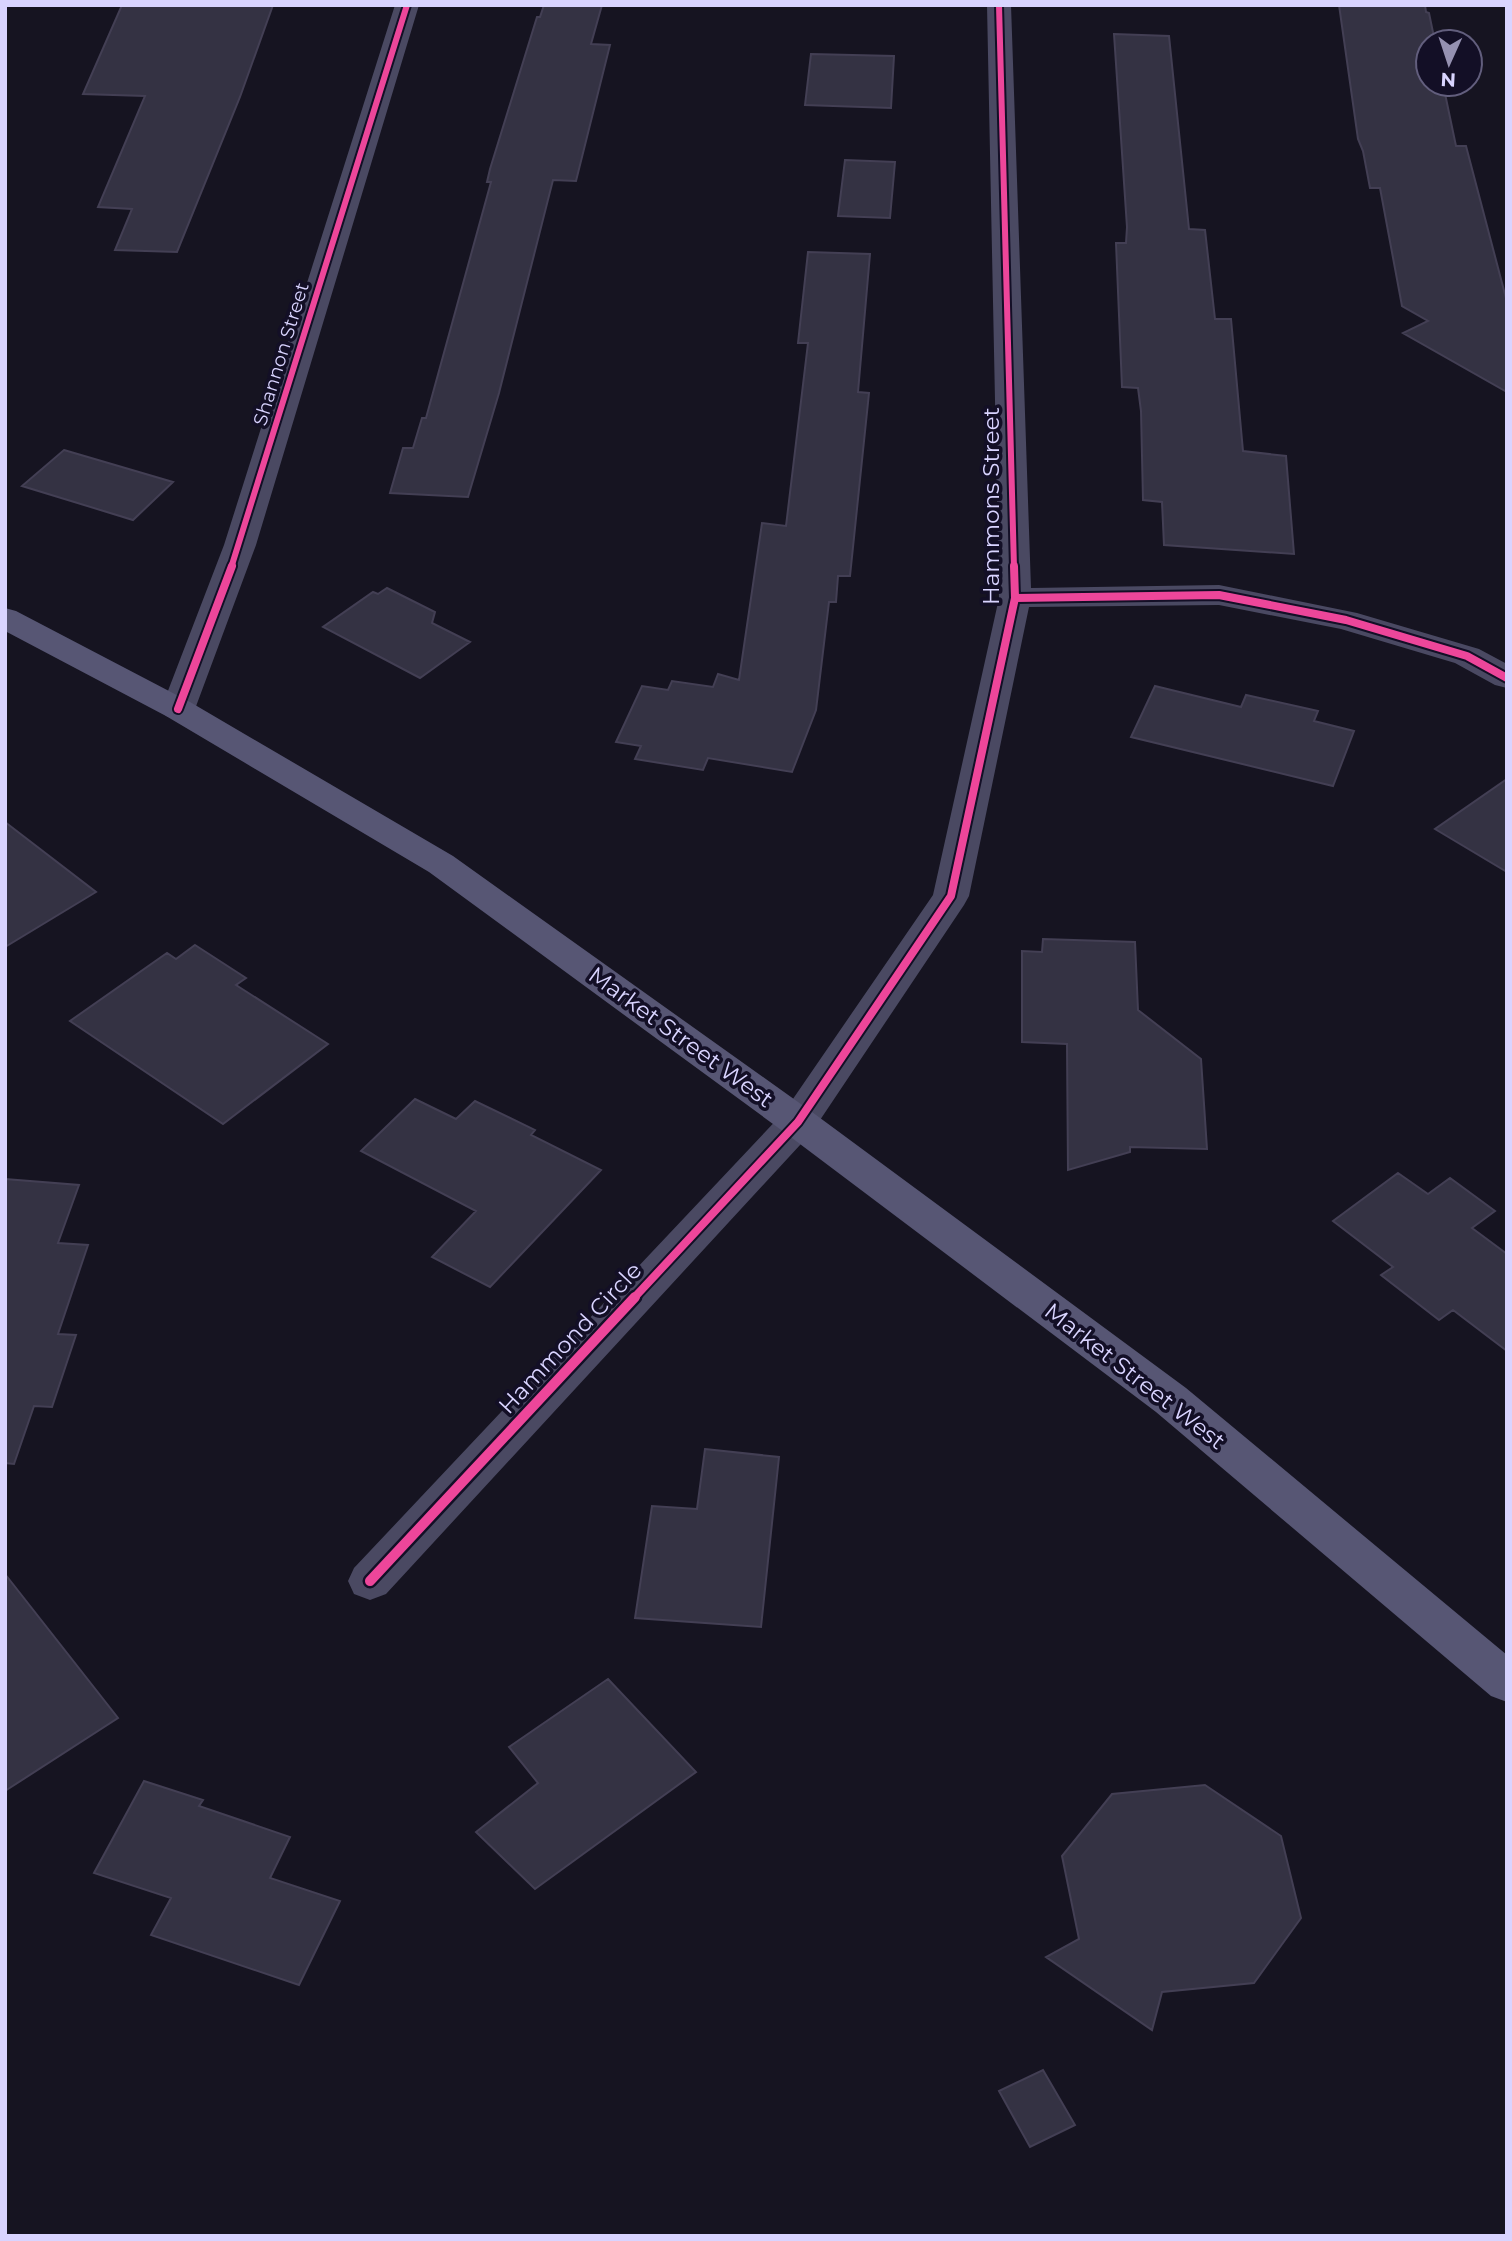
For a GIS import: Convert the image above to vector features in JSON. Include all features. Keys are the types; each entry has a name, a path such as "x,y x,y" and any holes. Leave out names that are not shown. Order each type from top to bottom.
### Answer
{"main road":[{"name":"Market Street West","path":"5,618 178,709 441,864 798,1122 1171,1400 1507,1682"}],"street":[{"name":"Shannon Street","path":"178,709 240,545 407,5"},
{"name":"Hammons Street","path":"798,1122 951,897 1016,598 999,5"},
{"path":"1016,598 1219,595 1346,620 1467,656 1507,678"},
{"name":"Hammond Circle","path":"370,1581 798,1122"}],"building":[{"path":"122,5 273,5 240,97 177,252 115,250 132,209 98,207 145,96 83,94"},
{"path":"544,5 602,5 591,44 610,45 576,181 553,180 499,393 468,497 390,493 403,448 413,448 422,418 426,418 491,182 487,182 490,169 537,17 540,17"},
{"path":"1339,5 1425,5 1432,28 1414,28 1414,98 1446,98 1456,146 1466,146 1507,302 1507,392 1403,333 1428,321 1402,306 1380,188 1370,188 1358,139"},
{"path":"1114,34 1169,36 1189,229 1205,230 1215,319 1231,319 1243,451 1286,456 1294,554 1164,545 1162,502 1143,500 1138,388 1122,387 1116,243 1126,243 1127,227"},
{"path":"811,54 894,56 891,108 805,105"},
{"path":"845,160 895,162 890,218 838,216"},
{"path":"808,252 870,254 858,392 869,393 850,576 838,576 836,602 829,602 816,710 792,772 708,758 703,770 635,759 641,746 616,742 642,686 668,690 672,681 713,687 718,674 739,680 762,523 786,526 808,343 798,343"},
{"path":"64,450 173,482 133,520 22,486"},
{"path":"387,588 435,612 432,623 470,642 420,678 323,627 373,592 378,594"},
{"path":"1155,686 1241,707 1246,695 1318,711 1314,721 1354,731 1333,786 1131,737"},
{"path":"1507,779 1507,872 1435,829"},
{"path":"5,822 96,892 5,947"},
{"path":"1043,939 1135,942 1138,1010 1201,1059 1207,1149 1130,1147 1130,1152 1068,1170 1067,1044 1022,1042 1022,951 1042,952"},
{"path":"195,945 246,978 236,985 328,1044 223,1124 70,1021 167,953 176,959"},
{"path":"415,1099 456,1119 475,1101 535,1130 531,1135 601,1170 490,1287 432,1257 476,1211 361,1151"},
{"path":"1398,1173 1428,1194 1450,1178 1495,1211 1472,1228 1507,1254 1507,1351 1453,1310 1439,1320 1381,1275 1393,1267 1333,1221"},
{"path":"5,1179 79,1185 58,1243 88,1245 58,1334 76,1335 52,1407 34,1406 14,1464 5,1463"},
{"path":"705,1449 779,1457 761,1627 635,1618 652,1506 697,1509"},
{"path":"5,1574 118,1718 5,1791"},
{"path":"608,1679 696,1772 535,1889 476,1832 538,1783 509,1747"},
{"path":"144,1781 203,1800 199,1806 290,1837 270,1878 340,1901 299,1985 151,1935 171,1898 94,1873"},
{"path":"1205,1785 1281,1836 1301,1918 1254,1983 1162,1992 1152,2030 1046,1957 1079,1939 1062,1856 1112,1794"},
{"path":"1043,2070 1075,2125 1030,2147 999,2091"}],"cycle path":[{"path":"178,709 240,545 407,5"},
{"path":"370,1581 798,1122 951,896 1015,598 999,5"},
{"path":"1015,598 1219,595 1346,620 1467,656 1507,678"}]}
